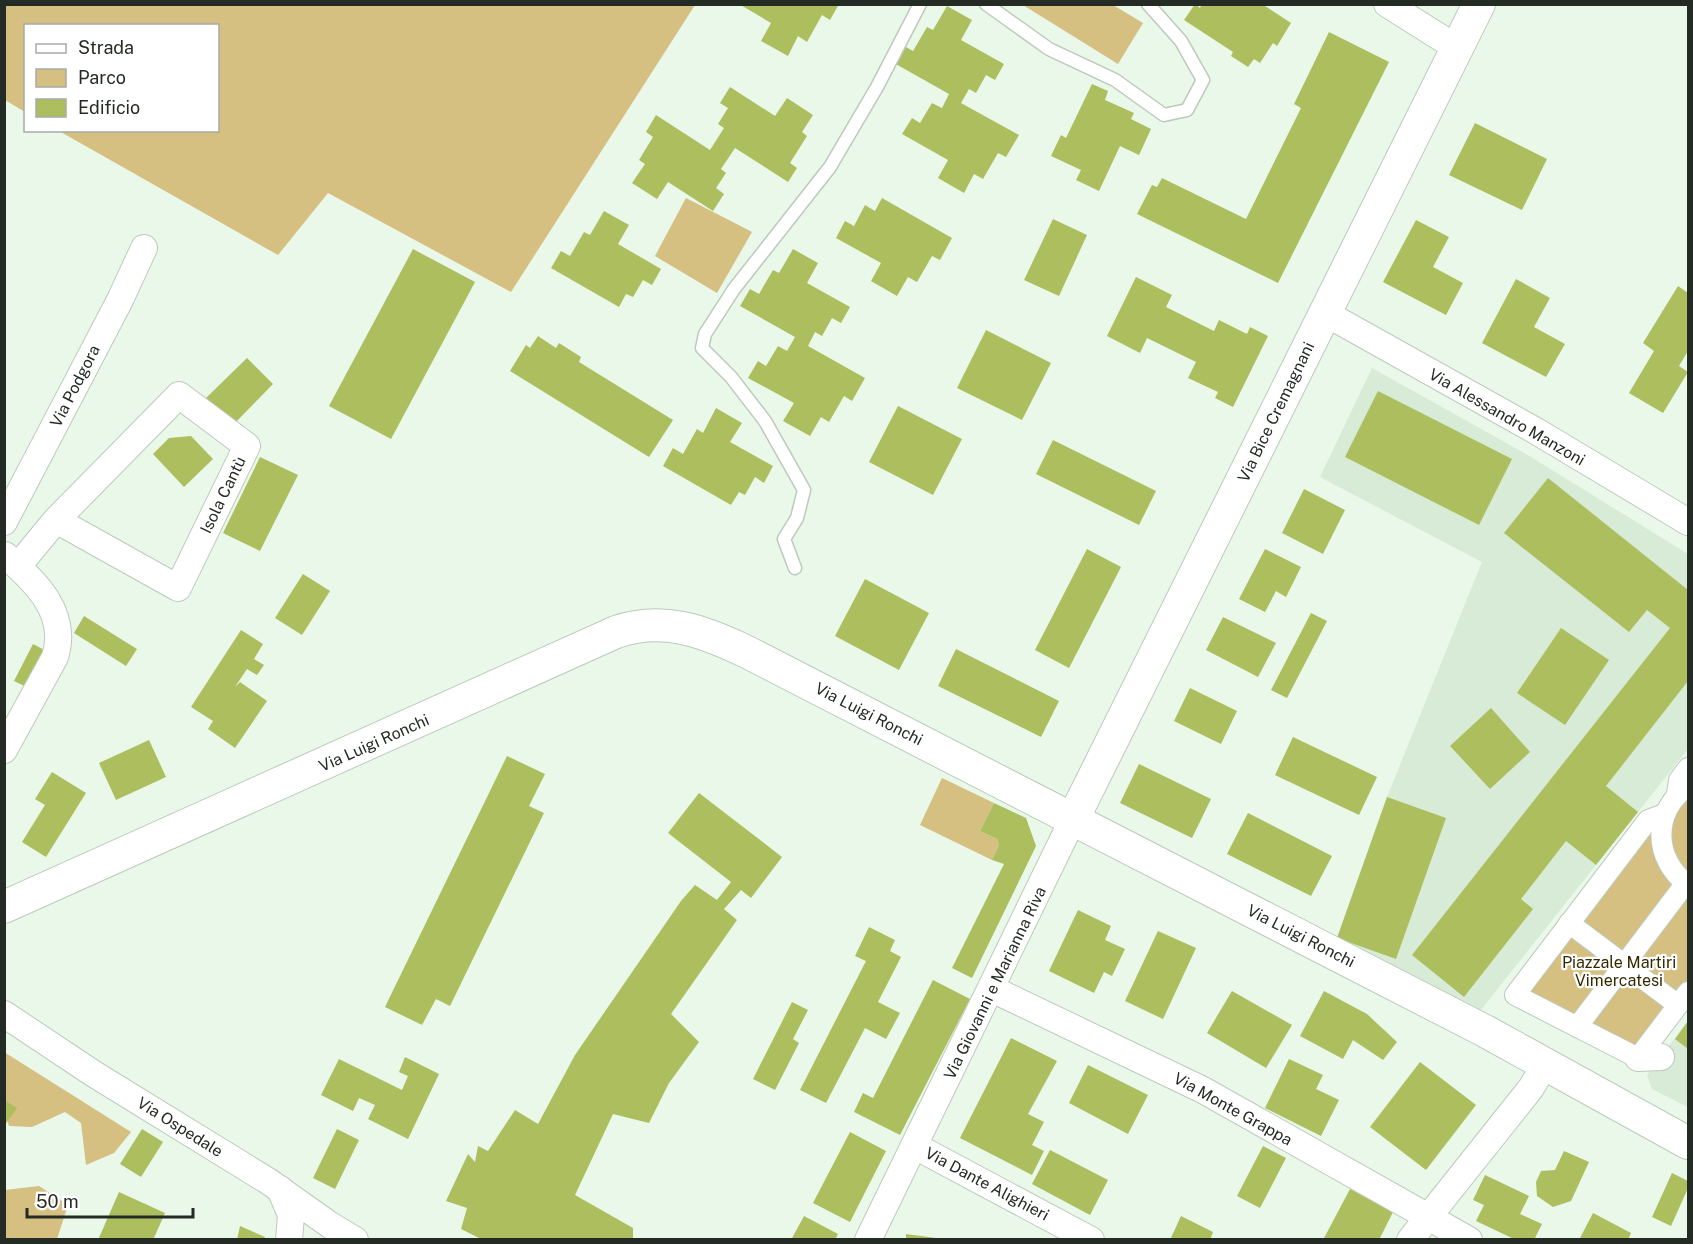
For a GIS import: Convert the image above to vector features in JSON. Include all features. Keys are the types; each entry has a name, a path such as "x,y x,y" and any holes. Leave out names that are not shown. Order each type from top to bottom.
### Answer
{"street":[{"path":"1387,4 1457,48"},
{"name":"Via Bice Cremagnani","path":"1073,819 1479,4"},
{"name":"Via Podgora","path":"4,522 120,300 144,248"},
{"name":"Via Alessandro Manzoni","path":"1325,313 1536,431 1689,522"},
{"name":"Isola Cantù","path":"11,561 56,520 179,396 248,446 178,588 56,520"},
{"path":"4,750 55,657 59,640 48,599 11,561"},
{"name":"Via Luigi Ronchi","path":"10,907 616,632 646,624 680,626 715,637 1485,1031 1505,1032 1545,1060 1588,1076 1606,1099 1689,1143"},
{"path":"1577,1027 1687,884 1677,876 1665,858 1660,837 1664,814 1683,790 1679,780 1689,768"},
{"path":"1569,923 1624,965 1684,999 1649,1057 1577,1027 1515,995 1569,923 1648,820 1664,814"},
{"name":"Via Giovanni e Marianna Riva","path":"868,1239 1073,819"},
{"name":"Via Monte Grappa","path":"992,989 1203,1090 1427,1218 1469,1239"},
{"name":"Via Ospedale","path":"4,1014 94,1074 279,1189 326,1232 355,1239"},
{"path":"1410,1239 1531,1088 1545,1060"},
{"name":"Via Dante Alighieri","path":"915,1146 1091,1239"},
{"path":"279,1189 291,1215 289,1239"}],"lane":[{"path":"795,568 784,539 797,518 804,490 765,421 731,376 702,348 705,334 734,289 830,167 877,87 920,4"},
{"path":"986,4 1049,49 1115,80 1164,115 1187,110 1203,80 1181,41 1148,4"}],"shaded area":[{"path":"1372,368 1526,454 1688,554 1688,749 1480,1011 1337,938 1387,797 1482,562 1320,477"},
{"path":"1688,1021 1688,1107 1652,1089 1647,1075"}],"green space":[{"path":"5,4 695,4 511,292 328,193 278,255 61,132 219,132 219,24 24,24 24,111 5,100"},
{"path":"1023,5 1113,5 1143,23 1118,64"},
{"path":"686,198 752,232 717,293 655,256"},
{"name":"Piazzale Martiri Vimercatesi","path":"1688,772 1688,992 1638,1058 1515,995"},
{"path":"942,778 994,803 980,831 997,839 999,845 992,860 920,825"},
{"path":"4,1052 131,1132 114,1153 86,1165 81,1123 65,1112 32,1127 9,1126 5,1113"},
{"path":"39,1186 68,1205 57,1239 5,1239 5,1190"}],"building":[{"path":"739,4 839,4 830,20 822,15 807,42 798,36 788,56 761,41 771,23"},
{"path":"1195,4 1200,8 1202,4 1262,4 1291,23 1277,46 1273,43 1260,63 1254,59 1248,67 1231,56 1233,52 1184,20"},
{"path":"947,6 972,20 961,40 1004,64 995,80 986,75 976,93 969,89 961,103 1019,135 1006,157 998,153 983,179 974,174 964,193 938,178 948,160 902,134 912,118 920,123 932,103 942,108 949,94 894,63 904,46 913,51 927,27 933,30"},
{"path":"1329,32 1389,62 1278,283 1137,214 1152,185 1157,187 1162,178 1246,219 1301,108 1294,104"},
{"path":"1092,84 1108,91 1105,100 1134,113 1131,119 1151,129 1139,155 1120,146 1099,191 1076,180 1081,170 1051,156 1061,135 1066,138"},
{"path":"730,87 775,116 787,98 813,115 802,132 807,136 790,163 797,168 788,182 735,148 721,169 726,173 716,188 724,194 713,211 668,182 657,199 632,183 645,164 639,160 653,137 646,132 656,115 710,150 724,128 718,124 728,108 720,103"},
{"path":"1475,123 1547,159 1522,210 1449,175"},
{"path":"882,198 952,238 940,260 932,256 917,282 908,277 897,296 871,281 881,263 836,238 845,221 854,226 865,205 875,211"},
{"path":"604,211 629,225 618,244 661,269 652,285 643,280 633,297 626,294 619,307 551,268 561,251 570,256 584,232 590,235"},
{"path":"1053,219 1087,235 1059,296 1024,280"},
{"path":"1416,220 1449,237 1433,267 1463,283 1446,315 1383,282"},
{"path":"413,249 475,282 391,439 329,406"},
{"path":"793,249 818,263 807,283 850,307 841,323 832,318 822,336 815,332 808,346 865,378 852,401 844,396 829,422 821,417 810,436 783,421 794,403 748,378 758,361 766,366 778,346 787,351 795,337 740,306 750,289 759,294 773,270 779,273"},
{"path":"1136,277 1172,295 1166,307 1214,331 1219,320 1247,334 1250,327 1268,336 1233,407 1215,398 1218,392 1188,378 1196,362 1147,338 1140,353 1107,336"},
{"path":"1516,279 1550,298 1534,327 1565,344 1546,377 1482,343"},
{"path":"1678,286 1688,293 1688,351 1679,366 1688,372 1663,413 1629,393 1654,351 1643,343"},
{"path":"986,330 1051,363 1022,420 957,388"},
{"path":"538,336 556,348 559,343 581,357 579,362 673,420 649,457 510,371 526,345 530,348"},
{"path":"247,358 273,384 233,425 206,398"},
{"path":"1378,391 1512,459 1479,525 1345,457"},
{"path":"898,406 962,439 933,495 869,462"},
{"path":"716,408 742,423 730,442 773,466 764,483 755,477 745,495 739,492 731,505 663,466 673,448 683,454 697,429 703,433"},
{"path":"191,436 213,459 184,487 153,454 169,438"},
{"path":"1053,440 1156,491 1139,525 1036,474"},
{"path":"260,457 298,475 260,551 223,533"},
{"path":"1548,478 1688,590 1688,681 1606,786 1638,812 1596,865 1566,841 1521,899 1533,909 1464,997 1412,955 1670,628 1647,610 1629,632 1504,533"},
{"path":"1304,489 1345,510 1323,554 1282,533"},
{"path":"1087,549 1121,567 1069,668 1035,650"},
{"path":"1265,549 1301,567 1286,597 1276,591 1265,612 1239,599"},
{"path":"303,574 330,591 302,635 275,618"},
{"path":"865,579 929,613 899,670 835,636"},
{"path":"1311,613 1327,621 1287,698 1271,690"},
{"path":"84,616 137,649 126,666 74,633"},
{"path":"1223,617 1276,643 1258,677 1206,650"},
{"path":"1561,628 1609,660 1565,725 1517,693"},
{"path":"241,630 263,644 254,659 264,665 257,675 247,669 235,687 240,682 267,701 235,748 208,729 213,721 191,707"},
{"path":"33,644 52,654 33,690 14,681"},
{"path":"956,649 1059,701 1041,737 938,686"},
{"path":"1190,688 1237,711 1221,744 1174,721"},
{"path":"1491,708 1530,752 1490,789 1450,746"},
{"path":"1293,737 1377,777 1359,815 1275,775"},
{"path":"149,740 166,777 116,800 99,763"},
{"path":"507,756 545,774 529,806 544,813 450,1006 436,999 422,1025 385,1007"},
{"path":"1139,764 1211,799 1192,838 1120,803"},
{"path":"52,772 86,793 46,857 22,842 45,805 35,799"},
{"path":"699,793 782,857 751,898 741,890 724,909 737,920 671,1014 699,1042 669,1083 649,1123 613,1114 575,1195 633,1228 633,1240 483,1240 461,1229 467,1208 446,1201 468,1154 475,1162 478,1146 488,1151 515,1110 538,1124 575,1055 681,901 695,885 717,900 731,882 668,833"},
{"path":"1387,797 1446,818 1396,959 1337,938"},
{"path":"994,803 1026,818 1036,846 972,978 952,968 1004,864 992,860 999,845 997,839 980,831"},
{"path":"1248,813 1332,856 1311,896 1227,854"},
{"path":"1078,910 1111,926 1105,940 1125,949 1112,976 1104,972 1094,993 1049,971"},
{"path":"869,927 895,940 890,951 901,957 878,1002 900,1013 886,1039 865,1028 826,1103 800,1090 866,961 855,956"},
{"path":"1158,931 1196,948 1163,1019 1125,1001"},
{"path":"933,980 970,999 900,1135 854,1112 863,1093 873,1098"},
{"path":"1232,991 1292,1025 1266,1068 1207,1033"},
{"path":"1324,991 1367,1014 1397,1042 1383,1060 1353,1040 1343,1059 1300,1036"},
{"path":"792,1002 808,1010 793,1039 799,1043 775,1090 753,1079"},
{"path":"1688,1021 1688,1049 1675,1039"},
{"path":"1011,1038 1057,1061 1028,1114 1044,1122 1032,1145 1044,1151 1032,1175 960,1138"},
{"path":"405,1057 439,1074 408,1139 368,1119 375,1105 359,1098 353,1111 321,1095 339,1059 402,1090 408,1076 399,1072"},
{"path":"1289,1059 1323,1075 1316,1089 1339,1100 1321,1136 1265,1108"},
{"path":"1420,1062 1476,1105 1426,1170 1370,1127"},
{"path":"1088,1065 1148,1095 1128,1134 1069,1103"},
{"path":"4,1100 17,1108 4,1126"},
{"path":"142,1129 163,1142 141,1177 120,1164"},
{"path":"337,1129 359,1140 335,1189 313,1178"},
{"path":"850,1132 886,1151 850,1222 813,1203"},
{"path":"1263,1146 1286,1158 1260,1208 1237,1196"},
{"path":"1050,1150 1108,1180 1090,1215 1032,1184"},
{"path":"1564,1151 1589,1162 1571,1201 1553,1207 1537,1196 1536,1182 1541,1171 1555,1170"},
{"path":"1672,1173 1688,1181 1688,1188 1671,1226 1652,1217"},
{"path":"1485,1175 1529,1196 1520,1214 1542,1224 1534,1240 1516,1240 1476,1221 1484,1205 1473,1200"},
{"path":"1350,1189 1393,1212 1379,1240 1323,1240"},
{"path":"119,1192 165,1213 153,1240 98,1240"},
{"path":"1593,1213 1631,1233 1628,1240 1579,1240"},
{"path":"804,1216 838,1234 835,1240 791,1240"},
{"path":"1181,1216 1213,1232 1210,1240 1170,1240"},
{"path":"240,1226 265,1237 264,1240 237,1240"},
{"path":"906,1234 936,1238 936,1240 906,1240"}]}
